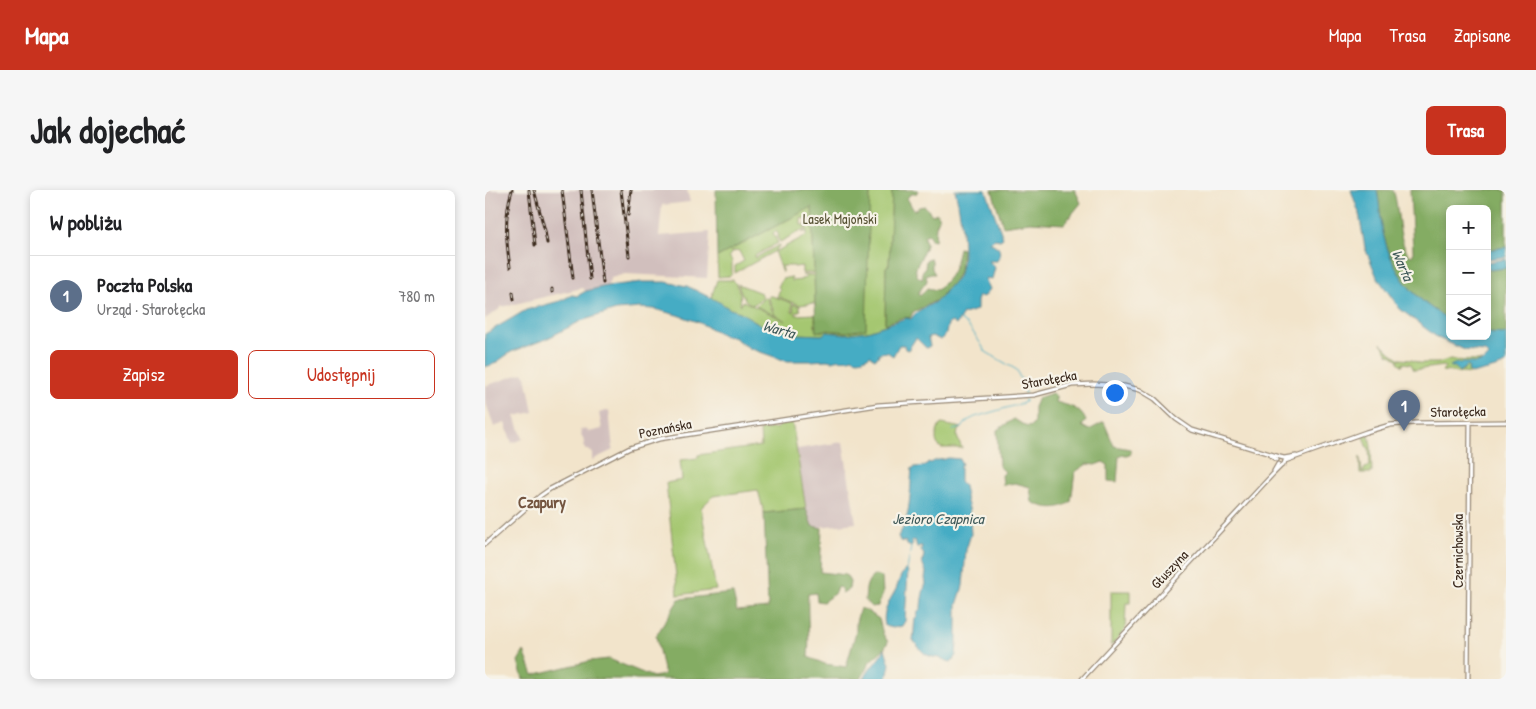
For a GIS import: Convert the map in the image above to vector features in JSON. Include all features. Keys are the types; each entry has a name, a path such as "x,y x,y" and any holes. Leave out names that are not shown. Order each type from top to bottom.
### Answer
{"street":[{"name":"Starołęcka","path":"878,405 1034,395 1082,384 1123,386 1149,395 1176,419 1192,430 1266,453 1281,461 1390,425 1409,423 1506,422"},
{"name":"Poznańska","path":"485,544 545,492 639,444 659,439 878,405"},
{"name":"Czernichowska","path":"1468,679 1470,422"},
{"name":"Głuszyna","path":"1082,679 1273,474 1281,461"}],"shaded area":[{"path":"485,190 687,190 690,202 662,205 659,236 710,232 707,278 625,274 611,278 607,286 586,291 582,288 501,306 501,308 485,319"},
{"path":"523,373 526,376 533,412 515,416 523,439 512,443 505,423 494,427 485,400 485,386"},
{"path":"609,410 613,450 592,460 590,450 585,450 580,430 586,429 589,432 602,429 599,413"},
{"path":"843,442 856,523 812,526 807,513 797,449"}],"green space":[{"name":"Lasek Majoński","path":"716,190 870,190 866,329 846,332 826,330 816,332 812,207 717,257"},
{"path":"870,190 892,190 889,265 886,267 885,323 888,324 868,331 846,334 827,332 822,335 795,334 763,326 711,298 717,280 733,280 739,291 741,305 743,301 786,321 775,315 769,299 769,296 772,296 792,303 792,312 794,312 793,304 800,306 801,310 796,312 796,315 815,314 815,327 821,332 826,330 846,332 866,301"},
{"name":"Lasek Majoński","path":"892,190 918,190 916,194 911,194 907,198 913,209 925,206 932,215 937,213 939,219 936,226 935,240 932,240 928,234 924,236 926,246 916,267 917,275 923,279 922,272 925,268 926,260 929,258 932,260 932,269 935,274 926,274 927,281 918,293 920,296 927,288 937,290 947,280 954,267 959,248 962,249 960,271 939,299 913,312 910,318 904,317 885,324 886,267 889,265"},
{"path":"992,190 1075,190 1081,203 1064,224 1030,222 1003,226"},
{"path":"1377,190 1393,190 1403,244 1411,256 1413,251 1410,190 1506,190 1506,247 1491,249 1491,205 1446,205 1446,318 1425,303 1406,284 1392,261 1383,233"},
{"path":"812,207 814,273 802,273 802,266 782,266 782,273 775,254 775,252 807,235 806,222 810,222 810,220 801,218 801,225 805,225 805,231 804,229 780,242 776,231 773,233 778,243 754,256 755,258 779,245 775,251 735,273 735,266 744,261 739,251 731,252 729,256 732,261 732,274 730,276 718,277 717,257"},
{"path":"1506,268 1506,334 1491,333 1491,270"},
{"path":"802,275 814,275 815,306 814,303 800,305 780,296 779,298 777,297 780,289 778,287 782,279 791,277 792,281 806,278 806,276"},
{"path":"738,284 761,293 763,297 753,305 743,297"},
{"path":"765,297 767,298 774,315 756,306"},
{"path":"1381,343 1391,353 1401,359 1419,363 1439,363 1447,360 1481,361 1474,364 1460,363 1455,367 1462,371 1467,366 1469,367 1468,371 1470,374 1442,371 1444,366 1414,370 1411,364 1403,363 1403,366 1398,362 1399,360 1388,353 1389,355"},
{"path":"1052,393 1056,396 1056,402 1074,408 1084,416 1086,421 1082,426 1089,430 1104,422 1114,446 1130,449 1131,454 1119,456 1117,482 1108,481 1108,465 1103,462 1095,465 1087,464 1075,472 1071,502 1052,508 1032,502 1030,487 1015,483 1003,485 1002,475 1005,472 999,466 997,430 1014,419 1027,427 1032,426 1034,422 1034,407 1038,398"},
{"path":"792,421 806,509 764,513 758,490 713,496 701,508 716,590 678,595 666,483 682,480 680,460 698,458 698,455 761,446 760,430 778,428 778,423"},
{"path":"942,424 962,428 958,430 957,437 962,448 941,448 938,446 936,434"},
{"path":"1369,434 1372,473 1360,473 1360,457 1362,472 1370,466 1369,448 1366,446 1365,438 1363,437"},
{"path":"806,509 812,526 822,528 820,572 846,575 850,582 849,589 842,593 841,588 837,587 835,593 823,602 817,601 816,593 808,594 808,657 825,664 846,667 856,632 856,622 860,608 866,610 879,619 883,634 888,642 884,649 870,661 861,679 523,679 518,661 524,651 533,675 590,661 609,659 653,677 664,675 656,636 679,599 733,593 737,611 768,608 764,513"},
{"path":"875,575 882,577 883,594 878,606 871,607 865,600 866,589 869,580"},
{"path":"1111,591 1131,591 1131,603 1126,603 1125,630 1111,646"}],"water":[{"path":"955,190 986,190 1003,238 990,242 999,248 1000,255 997,261 989,261 995,268 992,279 985,278 990,289 984,297 979,296 977,310 963,314 956,325 952,322 948,324 946,333 941,340 932,336 928,337 930,346 926,348 916,338 908,350 905,349 904,345 899,345 893,356 887,352 879,353 878,357 874,359 871,355 859,360 852,358 832,361 786,361 749,348 733,337 725,336 698,322 654,309 640,308 616,310 581,321 546,339 511,352 494,364 485,367 485,334 526,310 560,301 572,295 577,296 586,291 607,286 642,282 666,282 687,286 730,309 740,312 763,326 795,334 822,335 827,332 846,334 868,331 906,318 911,319 917,312 940,298 956,280 960,272 963,243"},
{"path":"1351,190 1377,190 1383,233 1392,261 1406,284 1415,294 1446,318 1446,340 1491,340 1491,333 1506,334 1506,364 1471,374 1467,366 1459,372 1455,367 1449,367 1458,363 1480,362 1489,356 1485,352 1465,350 1438,338 1400,309 1377,277 1365,248 1359,213"},
{"path":"1506,247 1506,257 1491,259 1491,249"},
{"path":"1506,259 1506,268 1491,270 1491,261"},
{"name":"Jezioro Czapnica","path":"948,458 960,459 962,465 960,466 960,481 964,486 969,508 971,534 966,550 963,586 957,605 956,655 951,662 926,655 913,640 915,618 921,609 922,596 926,584 926,572 922,562 924,555 921,550 922,546 917,548 915,540 911,541 913,544 911,547 906,542 900,541 898,536 908,513 912,468 925,466 928,462 931,463"},
{"path":"906,569 908,571 905,621 902,626 893,628 885,626 884,616 886,608"},
{"path":"885,649 890,664 887,679 864,679 880,657"}],"waterway":[{"path":"960,320 973,332 986,352 1017,370 1024,384 1025,394"},
{"path":"953,430 962,428 967,421 975,417 1020,404 1025,402 1025,399"},
{"path":"907,570 911,547"}],"railway":[{"path":"510,267 507,248 507,228 509,200 512,190"},
{"path":"529,190 535,245"},
{"path":"534,190 547,243"},
{"path":"562,190 573,278"},
{"path":"581,190 590,279"},
{"path":"592,190 603,283"},
{"path":"621,190 629,256"},
{"path":"628,215 631,190"},
{"path":"513,293 514,299"}],"place":[{"name":"Poczta Polska","path":"1404,431"}],"district":[{"name":"Czapury","path":"542,502"}],"water label":[{"name":"Warta","path":"1403,265"},
{"name":"Warta","path":"779,329"}]}
